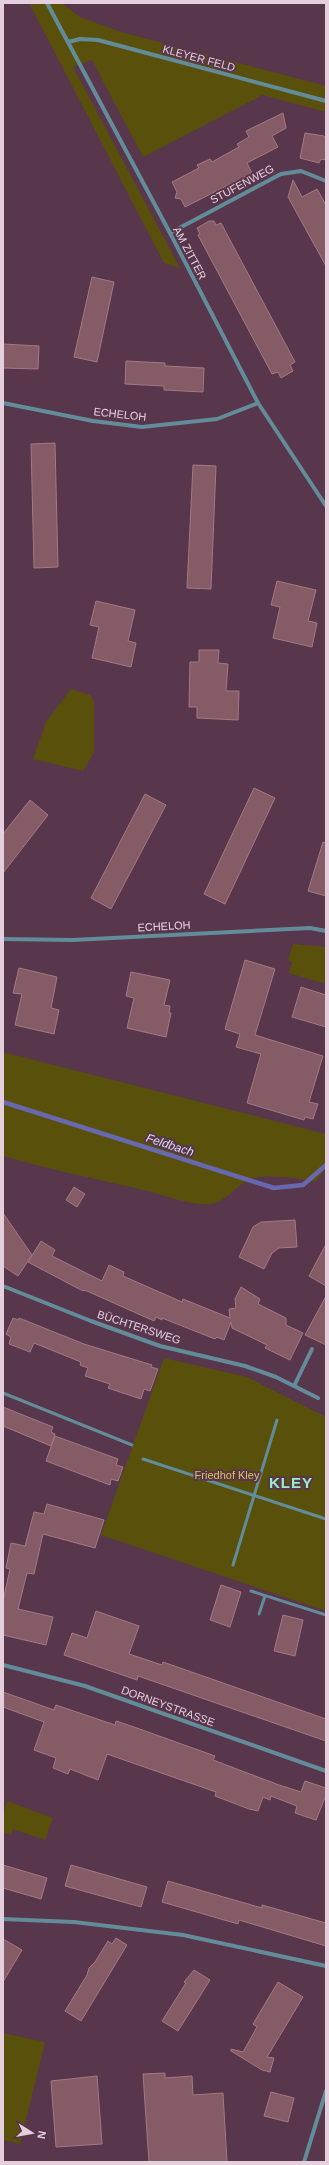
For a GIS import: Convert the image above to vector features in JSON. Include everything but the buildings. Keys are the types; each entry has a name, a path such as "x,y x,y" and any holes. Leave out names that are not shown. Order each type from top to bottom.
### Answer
{"street":[{"name":"AM ZITTER","path":"46,3 170,233 258,403 326,506"},
{"name":"KLEYER FELD","path":"68,42 80,39 98,40 326,101"},
{"name":"STUFENWEG","path":"170,233 281,174 301,171 326,181"},
{"name":"ECHELOH","path":"3,403 99,422 142,427 217,419 258,403"},
{"name":"ECHELOH","path":"3,939 73,940 305,928 326,931"},
{"name":"BÜCHTERSWEG","path":"3,1286 160,1346 245,1366 294,1386 318,1398"},
{"path":"294,1386 312,1349"},
{"name":"DORNEYSTRASSE","path":"3,1664 85,1686 326,1772"},
{"path":"3,1918 74,1922 183,1935 326,1966"},
{"path":"304,2162 326,2091"}],"lane":[{"path":"3,1393 132,1445"},
{"path":"233,1565 277,1420"},
{"path":"143,1459 326,1519"},
{"path":"251,1591 326,1615"},
{"path":"259,1614 265,1596"}],"green space":[{"path":"29,3 62,3 80,17 121,32 326,86 326,112 263,95 143,157 92,60 73,67 180,268 164,263"},
{"path":"71,689 90,695 94,702 94,752 83,771 33,759 46,722"},
{"path":"293,944 326,947 326,984 289,973 292,962 288,960"},
{"path":"3,1052 326,1134 326,1168 316,1181 278,1177 255,1178 243,1183 217,1202 211,1204 197,1204 3,1156"},
{"name":"Friedhof Kley","path":"164,1358 247,1377 326,1417 326,1611 101,1535"},
{"path":"7,1801 53,1818 45,1840 13,1829 11,1835 3,1832 3,1815"},
{"path":"3,2033 45,2042 20,2144 3,2140"}],"waterway":[{"name":"Feldbach","path":"3,1102 274,1188 303,1185 326,1165"}],"district":[{"name":"KLEY","path":"291,1483"}]}
